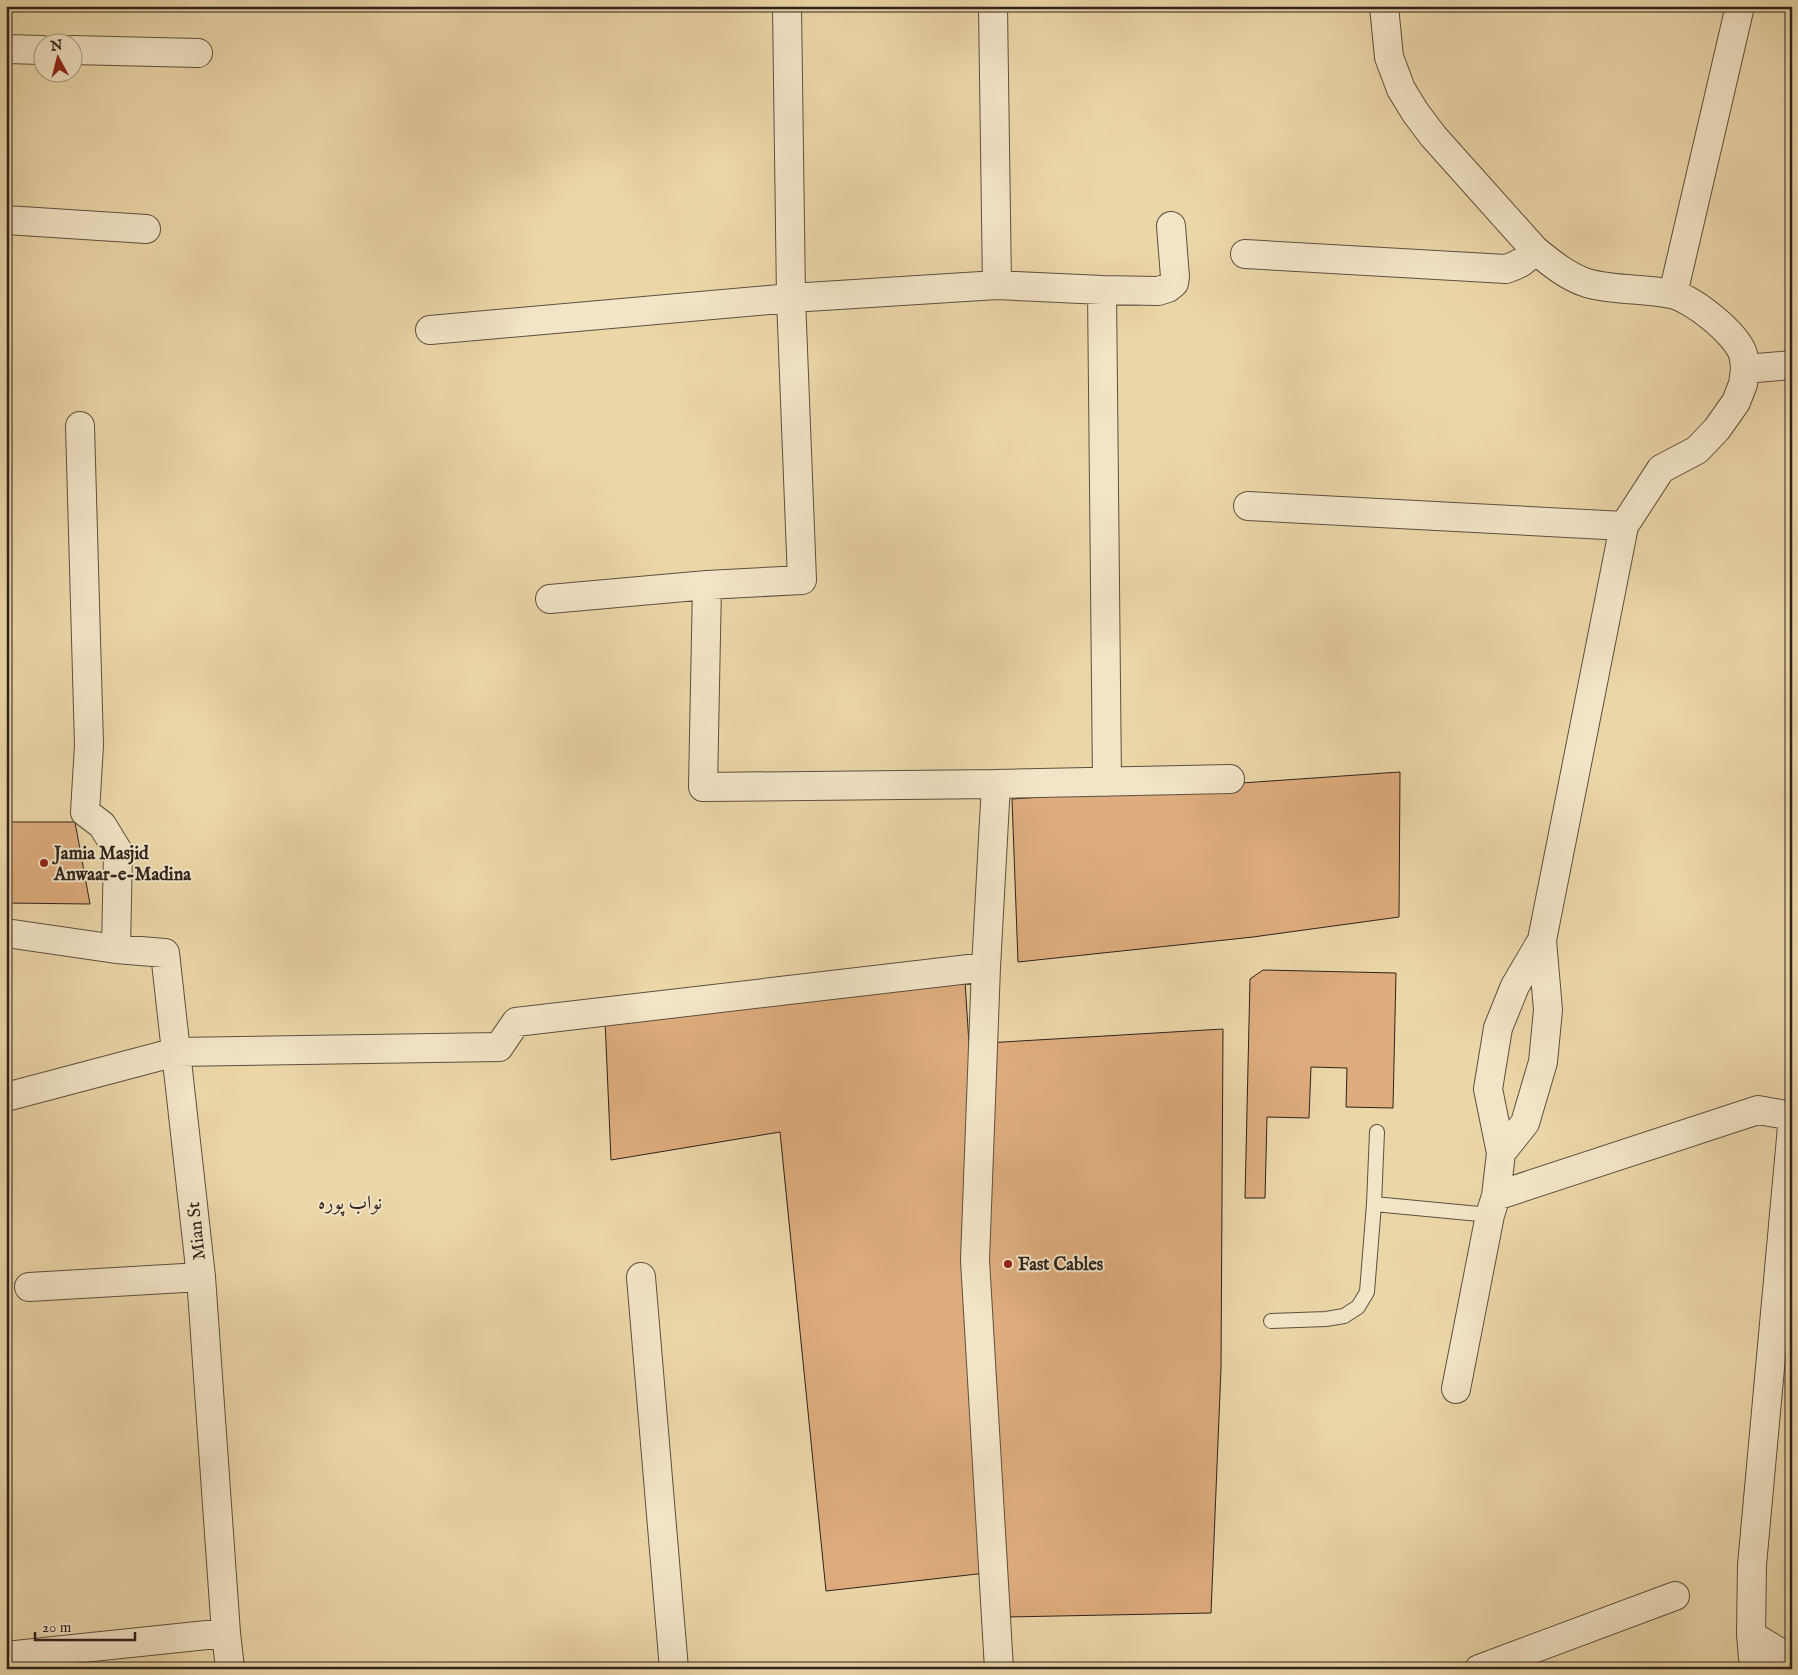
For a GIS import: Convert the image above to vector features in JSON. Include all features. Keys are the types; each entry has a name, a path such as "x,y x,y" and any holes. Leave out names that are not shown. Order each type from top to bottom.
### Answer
{"street":[{"path":"1384,6 1389,57 1402,89 1415,112 1433,136 1536,250 1562,271 1586,283 1624,290 1673,294 1709,313 1728,332 1743,353 1745,369 1743,384 1736,402 1717,429 1697,450 1661,469 1624,526 1542,940 1548,1010 1543,1062 1525,1124 1502,1153"},
{"path":"1673,294 1740,6"},
{"path":"550,599 708,585 802,580 791,298 787,7"},
{"path":"993,7 997,285"},
{"path":"6,49 32,50"},
{"path":"82,50 198,53"},
{"path":"6,220 146,229"},
{"path":"430,330 791,298 997,285 1158,291 1168,288 1174,283 1171,226"},
{"path":"1245,254 1506,269 1518,266 1536,250"},
{"path":"1102,290 1107,782"},
{"path":"1745,369 1792,365"},
{"path":"80,426 89,745 86,812 102,825 118,851 116,949"},
{"path":"1248,506 1624,526"},
{"path":"708,585 703,787 1230,779"},
{"path":"996,784 986,967 975,1260 1000,1669"},
{"name":"Mian St","path":"6,933 116,949 165,953 201,1277 230,1669"},
{"path":"1456,1389 1502,1153 1488,1089 1498,1028 1515,986 1542,940"},
{"path":"6,1097 176,1052 499,1047 516,1022 986,967"},
{"path":"1493,1205 1758,1110 1792,1116"},
{"path":"1754,1669 1751,1635 1752,1565 1792,1127"},
{"path":"29,1287 201,1277"},
{"path":"641,1277 674,1669"},
{"path":"1479,1669 1675,1596"},
{"path":"6,1656 226,1633"},
{"path":"1751,1635 1792,1660"}],"lane":[{"path":"1271,1321 1326,1319 1344,1316 1358,1308 1367,1292 1374,1204 1376,1132"},
{"path":"1374,1204 1493,1205"}],"building":[{"path":"1400,772 1399,917 1253,937 1018,962 1012,799"},
{"name":"Jamia Masjid Anwaar-e-Madina","path":"6,822 75,822 90,904 6,903"},
{"path":"1263,970 1396,973 1393,1108 1346,1107 1347,1068 1311,1067 1309,1118 1267,1117 1265,1198 1245,1198 1250,979"},
{"name":"Fast Cables","path":"965,981 969,1044 1223,1029 1221,1368 1211,1613 1007,1617 1004,1571 826,1591 780,1132 611,1160 605,1020"}],"place":[{"name":"Jamia Masjid Anwaar-e-Madina","path":"44,863"},
{"name":"Fast Cables","path":"1008,1264"}],"district":[{"name":"نواب پورہ","path":"350,1202"}]}
